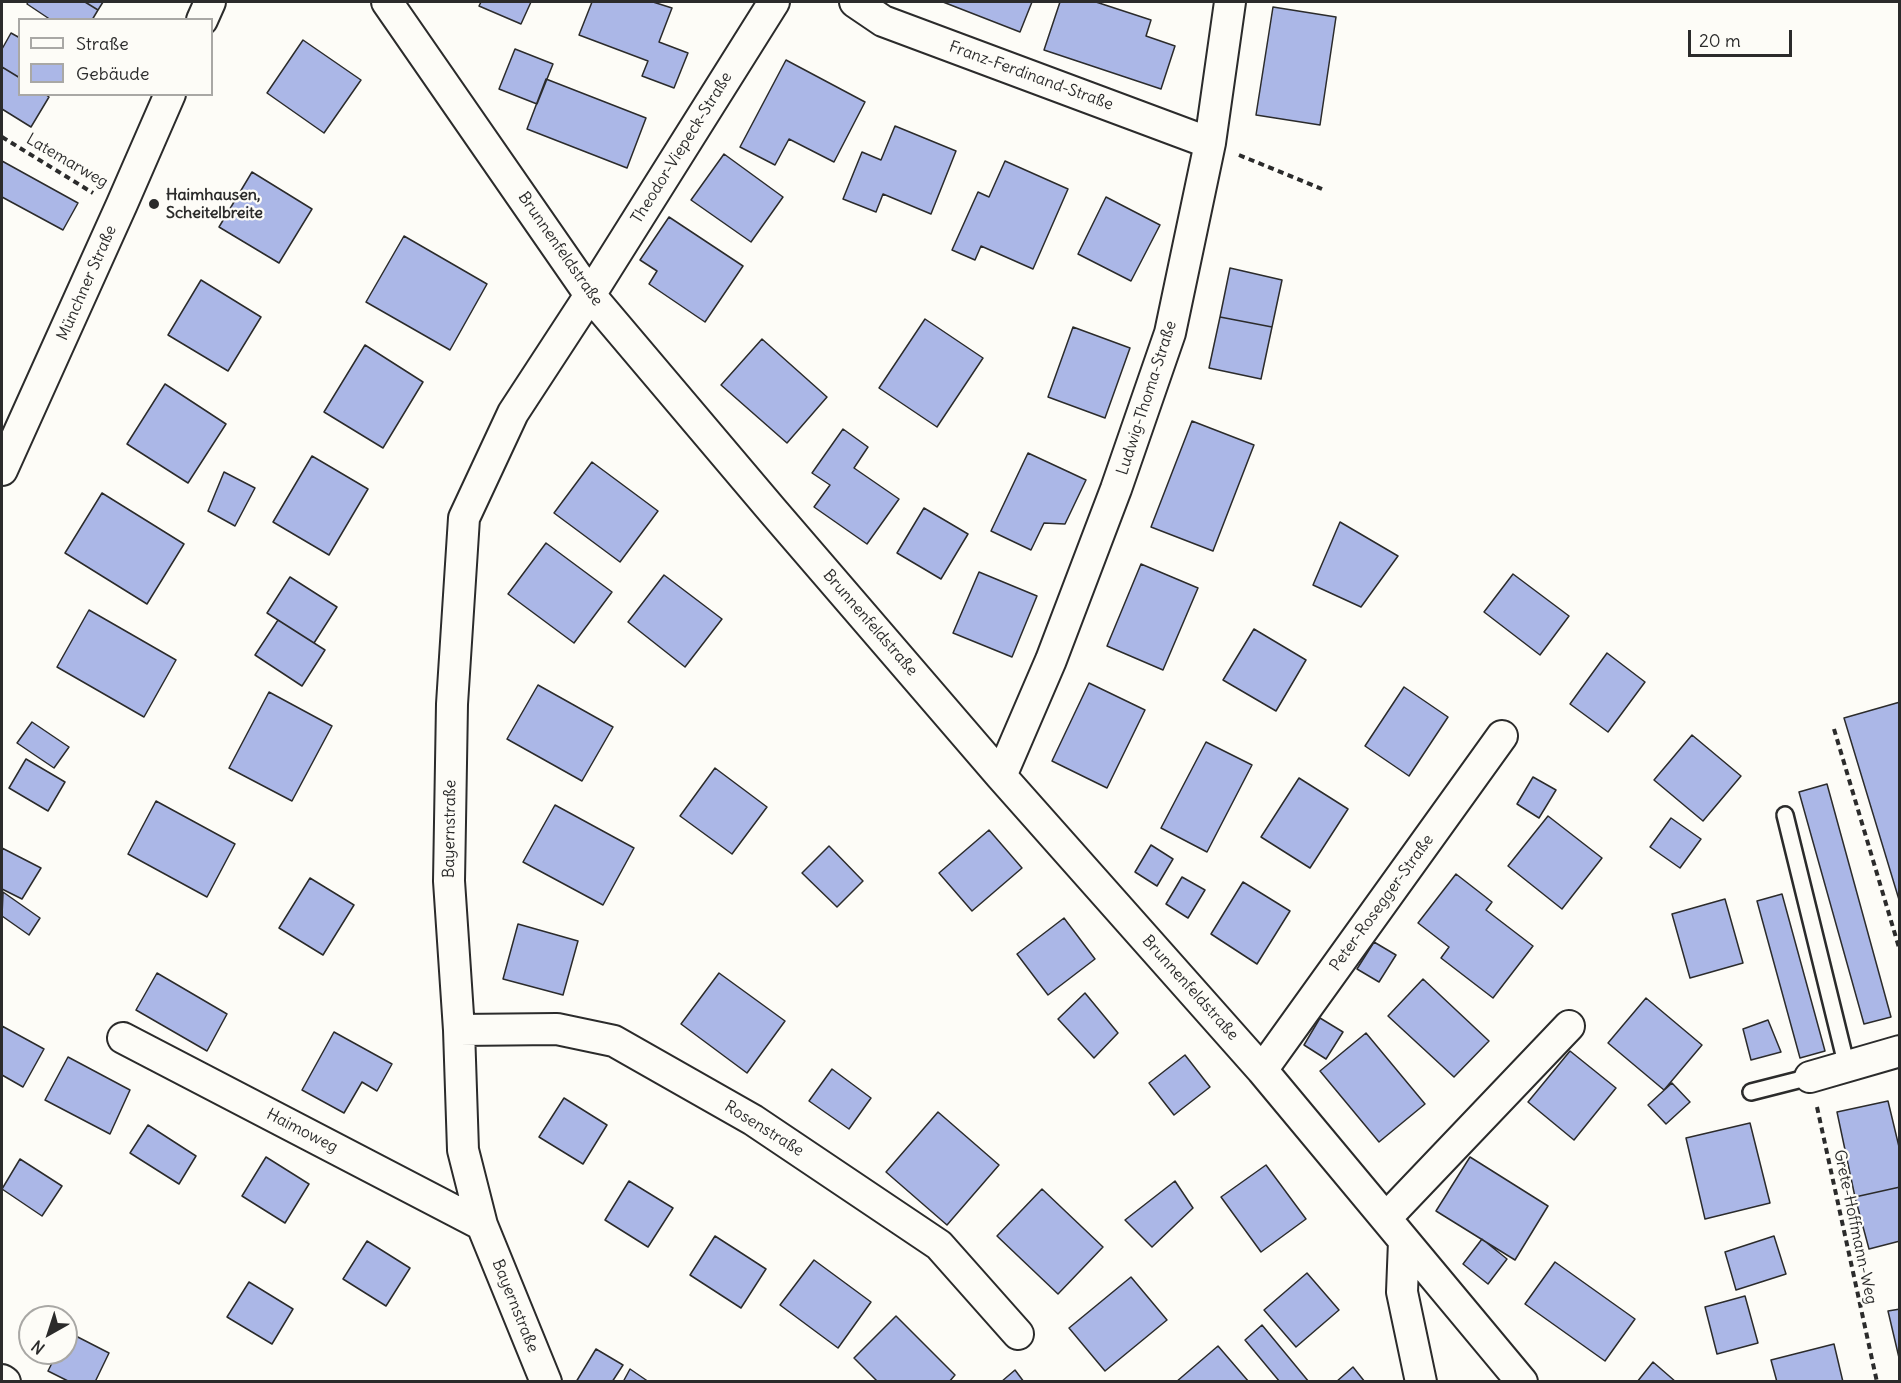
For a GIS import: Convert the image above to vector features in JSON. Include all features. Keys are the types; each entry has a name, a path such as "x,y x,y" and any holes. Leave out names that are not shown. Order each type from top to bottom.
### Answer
{"street":[{"path":"203,18 210,2"},
{"name":"Brunnenfeldstraße","path":"387,2 590,295 1001,776 1263,1070 1522,1382"},
{"name":"Theodor-Viepeck-Straße","path":"590,295 774,2"},
{"name":"Franz-Ferdinand-Straße","path":"855,2 883,21 1210,143"},
{"name":"Ludwig-Thoma-Straße","path":"1001,776 1051,660 1116,489 1170,333 1210,143 1230,2"},
{"name":"Münchner Straße","path":"2,470 123,204 169,96"},
{"name":"Bayernstraße","path":"546,1382 482,1225 463,1150 459,1030 449,881 452,705 464,518 513,413 590,295"},
{"name":"Peter-Rosegger-Straße","path":"1263,1070 1502,736"},
{"path":"1386,1218 1569,1026"},
{"name":"Rosenstraße","path":"459,1030 556,1029 614,1041 753,1120 939,1245 1018,1334"},
{"name":"Haimoweg","path":"123,1038 482,1225"},
{"path":"1810,1077 1899,1052"},
{"path":"1404,1241 1402,1292 1422,1382"}],"lane":[{"path":"1785,815 1847,1067"},
{"path":"1750,1092 1810,1077"}],"path":[{"name":"Latemarweg","path":"2,136 92,193 123,204"},
{"path":"1248,159 1322,189"},
{"path":"1834,729 1899,951"},
{"name":"Grete-Hoffmann-Weg","path":"1810,1077 1877,1382"}],"building":[{"path":"28,2 85,2 98,10 93,18 48,18 27,4"},
{"path":"85,2 103,2 98,10"},
{"path":"481,2 531,2 521,24 479,6"},
{"path":"592,2 653,2 672,8 659,42 688,53 674,88 642,76 648,61 579,35"},
{"path":"943,2 1032,2 1020,32"},
{"path":"1060,2 1096,2 1151,20 1146,36 1175,46 1161,89 1044,50"},
{"path":"1273,7 1336,17 1320,125 1256,115"},
{"path":"11,33 18,37 18,77 2,67 2,49"},
{"path":"303,40 361,80 324,133 267,93"},
{"path":"515,49 553,64 537,104 499,89"},
{"path":"786,60 865,102 834,162 789,139 775,165 740,147"},
{"path":"2,67 18,77 18,96 49,97 31,127 2,109"},
{"path":"546,79 646,118 627,168 527,129"},
{"path":"895,126 956,151 931,214 883,194 876,212 843,199 862,152 881,160"},
{"path":"724,154 783,197 751,242 691,200"},
{"path":"2,161 78,203 63,230 2,197"},
{"path":"1005,161 1068,189 1033,269 981,246 975,260 952,250 978,192 989,197"},
{"path":"252,172 312,209 279,263 219,227"},
{"path":"1106,197 1160,225 1131,281 1078,254"},
{"path":"669,217 743,266 705,322 649,284 657,271 640,260"},
{"path":"404,236 487,284 450,350 366,302"},
{"path":"1230,268 1282,280 1272,327 1220,317"},
{"path":"201,280 261,317 228,371 168,335"},
{"path":"1220,317 1272,327 1261,379 1209,368"},
{"path":"925,319 983,358 937,427 879,388"},
{"path":"1073,327 1130,348 1105,418 1048,397"},
{"path":"762,339 827,397 787,443 721,385"},
{"path":"365,345 423,382 383,448 324,412"},
{"path":"165,384 226,424 188,483 127,444"},
{"path":"1192,421 1254,445 1213,551 1151,527"},
{"path":"843,429 868,447 854,468 899,499 867,544 814,507 830,485 812,473"},
{"path":"1028,453 1086,480 1065,524 1044,523 1031,550 991,531"},
{"path":"312,456 368,489 329,555 273,522"},
{"path":"592,462 658,511 620,562 554,513"},
{"path":"224,472 255,488 235,526 208,511"},
{"path":"102,493 184,544 147,604 65,553"},
{"path":"924,508 968,534 941,579 897,553"},
{"path":"1340,522 1398,556 1361,607 1313,585"},
{"path":"546,543 612,592 574,643 508,594"},
{"path":"1141,564 1198,588 1163,670 1107,646"},
{"path":"979,572 1037,596 1012,657 953,633"},
{"path":"1513,574 1569,616 1540,655 1484,612"},
{"path":"664,575 722,619 685,667 628,622"},
{"path":"290,577 337,607 314,643 267,613"},
{"path":"89,610 176,660 144,717 57,667"},
{"path":"278,620 325,650 302,686 255,655"},
{"path":"1254,629 1306,660 1276,711 1223,680"},
{"path":"1607,653 1645,682 1608,732 1570,704"},
{"path":"1089,683 1145,710 1107,788 1052,761"},
{"path":"538,685 613,727 582,781 507,739"},
{"path":"1404,687 1448,717 1409,776 1365,746"},
{"path":"269,692 332,726 292,801 229,768"},
{"path":"1900,702 1900,903 1844,718"},
{"path":"32,722 69,747 54,768 17,743"},
{"path":"1692,735 1741,776 1703,821 1654,780"},
{"path":"1206,742 1252,765 1207,852 1161,828"},
{"path":"26,759 65,782 48,811 9,788"},
{"path":"715,768 767,807 732,854 680,816"},
{"path":"1533,777 1556,790 1539,818 1517,804"},
{"path":"1299,778 1348,809 1310,868 1261,837"},
{"path":"1827,784 1891,1017 1864,1024 1799,792"},
{"path":"156,801 235,844 207,897 128,854"},
{"path":"555,805 634,848 603,905 523,862"},
{"path":"1548,816 1602,858 1562,909 1508,866"},
{"path":"1671,818 1701,839 1680,868 1650,847"},
{"path":"989,830 1022,868 972,911 939,873"},
{"path":"1151,845 1173,859 1157,886 1135,872"},
{"path":"829,846 863,881 837,907 802,873"},
{"path":"2,848 41,868 22,899 2,889"},
{"path":"1456,874 1492,902 1486,910 1533,946 1493,998 1441,958 1449,947 1418,923"},
{"path":"1182,877 1205,890 1188,918 1166,904"},
{"path":"310,878 354,905 323,955 279,928"},
{"path":"1243,882 1290,911 1257,964 1211,934"},
{"path":"3,892 40,918 29,935 2,916"},
{"path":"1782,894 1825,1051 1800,1058 1757,901"},
{"path":"1725,899 1743,963 1690,978 1672,914"},
{"path":"1064,918 1095,959 1048,995 1017,954"},
{"path":"518,924 578,941 563,995 503,979"},
{"path":"1374,942 1396,955 1379,982 1357,969"},
{"path":"157,973 227,1014 207,1051 136,1010"},
{"path":"719,973 785,1021 747,1073 681,1024"},
{"path":"1423,979 1489,1041 1454,1077 1388,1016"},
{"path":"1085,993 1118,1033 1094,1058 1058,1019"},
{"path":"1646,998 1702,1045 1664,1090 1608,1043"},
{"path":"1320,1018 1343,1032 1326,1059 1304,1045"},
{"path":"1768,1020 1781,1052 1751,1060 1743,1029"},
{"path":"2,1026 44,1049 23,1087 2,1075"},
{"path":"334,1032 392,1064 377,1091 362,1082 344,1113 302,1090"},
{"path":"1366,1033 1425,1104 1379,1142 1320,1071"},
{"path":"1570,1051 1616,1088 1574,1140 1528,1102"},
{"path":"1185,1055 1210,1087 1174,1115 1149,1083"},
{"path":"68,1057 130,1090 110,1134 45,1100"},
{"path":"832,1069 871,1098 849,1129 809,1101"},
{"path":"1672,1083 1690,1102 1666,1124 1648,1105"},
{"path":"564,1098 607,1125 583,1164 539,1137"},
{"path":"1888,1101 1900,1151 1900,1187 1855,1197 1837,1112"},
{"path":"938,1112 999,1165 947,1225 886,1172"},
{"path":"1750,1123 1770,1203 1705,1219 1686,1138"},
{"path":"148,1125 196,1156 179,1184 130,1153"},
{"path":"266,1157 309,1184 285,1223 242,1196"},
{"path":"1470,1157 1548,1206 1515,1260 1436,1211"},
{"path":"20,1159 62,1186 42,1216 2,1189"},
{"path":"1266,1165 1306,1219 1261,1252 1221,1197"},
{"path":"629,1181 673,1208 648,1247 605,1220"},
{"path":"1175,1181 1193,1208 1152,1247 1125,1220"},
{"path":"1900,1187 1900,1241 1869,1249 1855,1197"},
{"path":"1042,1189 1103,1247 1058,1294 997,1236"},
{"path":"715,1236 766,1269 741,1308 690,1275"},
{"path":"1774,1236 1786,1274 1736,1290 1725,1252"},
{"path":"1482,1239 1507,1259 1488,1284 1463,1264"},
{"path":"367,1241 410,1268 386,1306 343,1279"},
{"path":"814,1260 871,1302 838,1348 780,1305"},
{"path":"1555,1262 1635,1319 1605,1361 1525,1304"},
{"path":"1307,1273 1339,1310 1296,1347 1264,1310"},
{"path":"1131,1277 1167,1320 1105,1371 1069,1328"},
{"path":"249,1282 293,1309 272,1344 227,1317"},
{"path":"1745,1296 1758,1343 1717,1354 1705,1307"},
{"path":"1900,1309 1900,1362 1888,1311"},
{"path":"896,1316 955,1375 949,1382 878,1382 854,1358"},
{"path":"1262,1325 1309,1382 1280,1382 1245,1340"},
{"path":"78,1337 109,1353 95,1382 70,1382 48,1371 51,1365 78,1365"},
{"path":"1834,1344 1843,1382 1777,1382 1771,1360"},
{"path":"1218,1346 1249,1382 1176,1382"},
{"path":"596,1349 623,1365 612,1382 576,1382"},
{"path":"1653,1362 1676,1382 1637,1382"},
{"path":"1353,1367 1365,1382 1336,1382"},
{"path":"630,1369 649,1382 623,1382"},
{"path":"1015,1370 1024,1382 1001,1382"}],"place":[{"name":"Haimhausen, Scheitelbreite","path":"154,204"}]}
